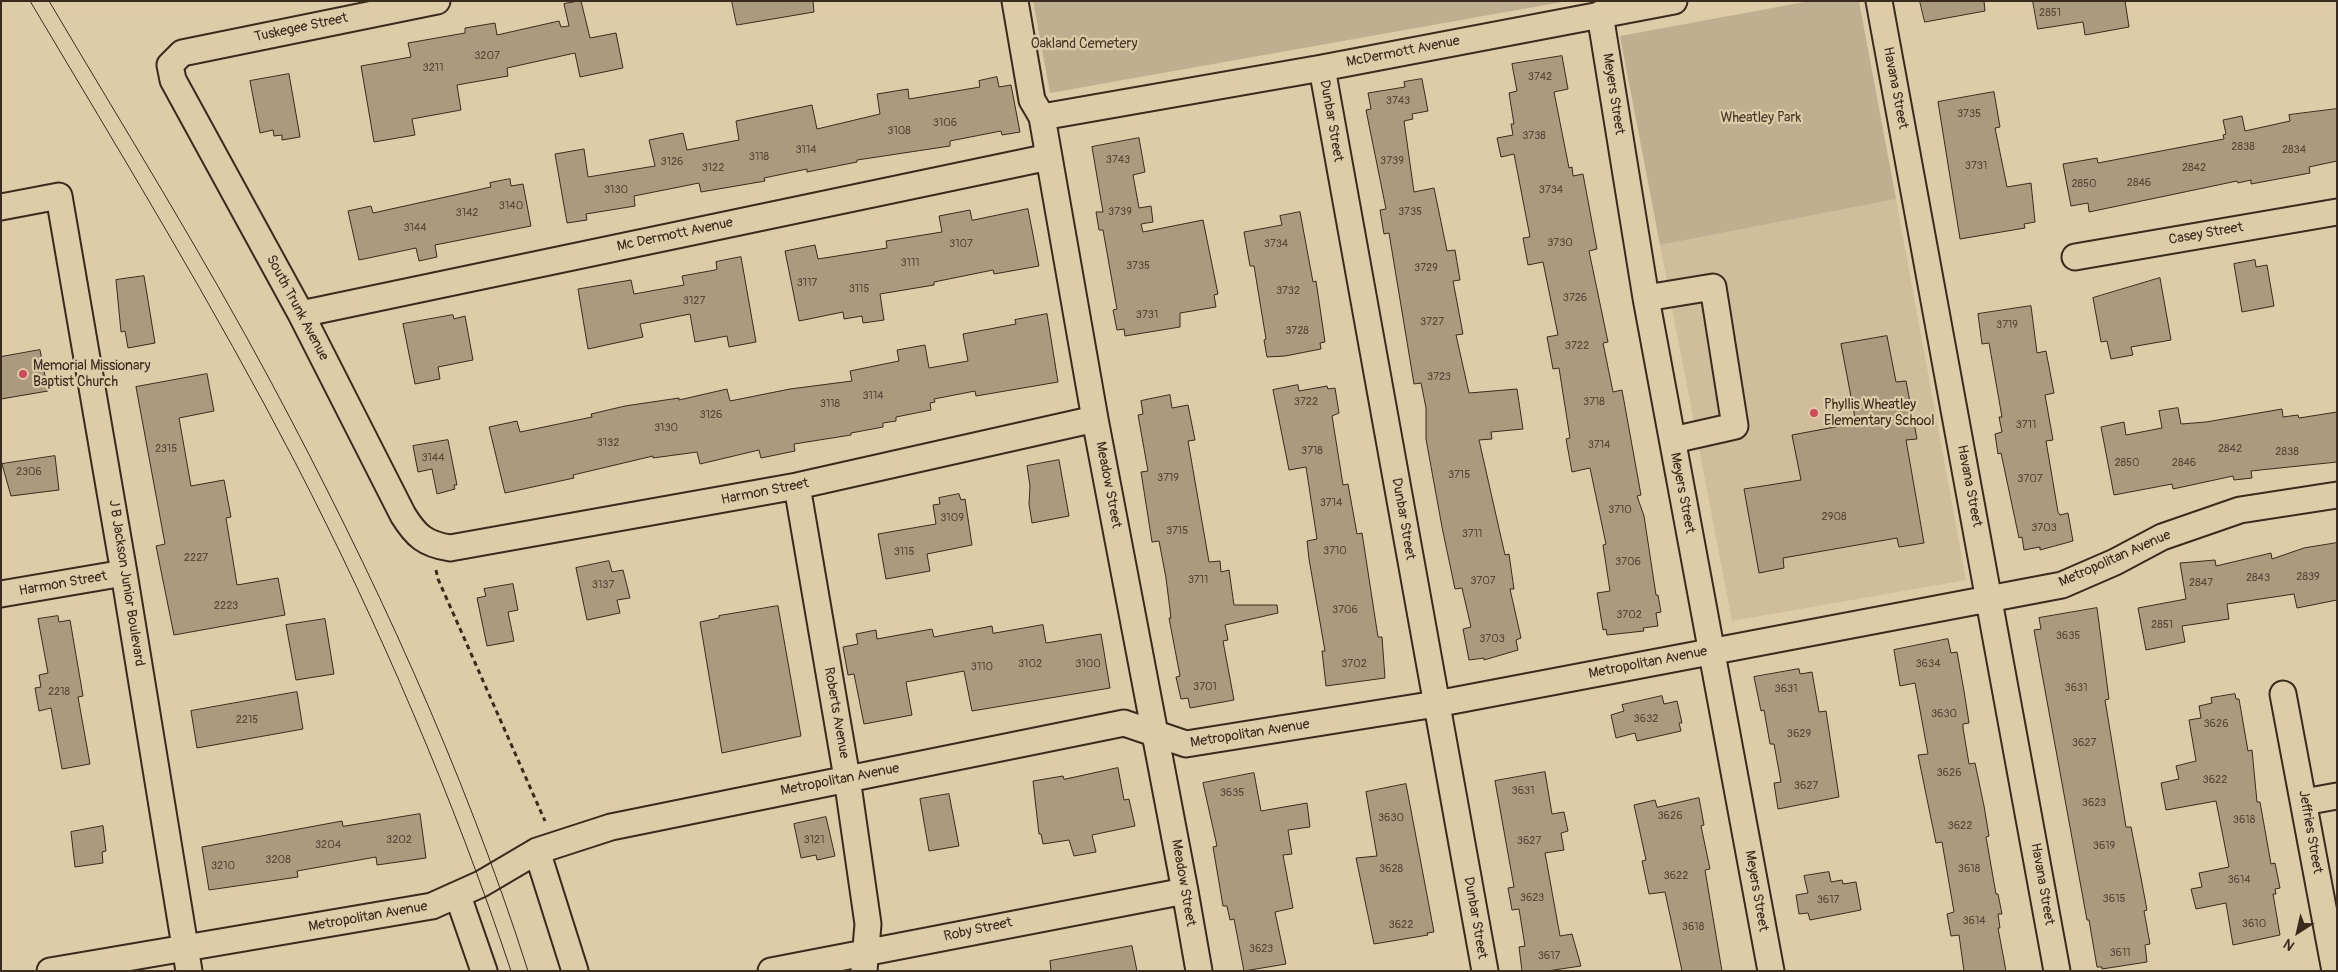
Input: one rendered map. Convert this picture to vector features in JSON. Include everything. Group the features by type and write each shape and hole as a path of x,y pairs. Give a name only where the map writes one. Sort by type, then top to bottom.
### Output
{"street":[{"name":"Tuskegee Street","path":"170,65 182,53 323,12 436,1"},
{"name":"Meadow Street","path":"1014,1 1032,100 1042,117 1095,419 1199,971"},
{"name":"McDermott Avenue","path":"1042,117 1322,68 1674,1"},
{"name":"Havana Street","path":"1879,1 1990,597 2057,971"},
{"name":"Meyers Street","path":"1600,14 1646,298 1770,971"},
{"name":"South Trunk Avenue","path":"170,65 173,80 301,314 403,515 414,532 432,545"},
{"name":"Dunbar Street","path":"1322,68 1485,971"},
{"name":"Mc Dermott Avenue","path":"301,314 1049,157"},
{"name":"J B Jackson Junior Boulevard","path":"1,206 59,196 124,573 186,959"},
{"name":"Casey Street","path":"2075,257 2337,212"},
{"path":"1646,298 1712,287 1735,426 1672,440"},
{"name":"Harmon Street","path":"432,545 450,548 797,486 1095,419"},
{"name":"Roberts Avenue","path":"797,486 847,778 868,924 865,962"},
{"name":"Metropolitan Avenue","path":"50,971 186,959 432,906 458,896 537,850 611,827 1124,723 1186,744 1436,704 1990,597 2062,585 2115,562 2162,537 2240,510 2337,495"},
{"name":"Harmon Street","path":"1,594 124,573"},
{"name":"Jeffries Street","path":"2283,694 2335,971"},
{"path":"2304,802 2337,796"},
{"path":"537,850 575,971"},
{"name":"Roby Street","path":"771,971 865,962 1185,891"},
{"path":"458,896 484,971"}],"path":[{"path":"432,545 438,579 545,821"}],"shaded area":[{"name":"Phyllis Wheatley Elementary School","path":"1896,199 1966,580 1732,621 1660,245"}],"green space":[{"name":"Oakland Cemetery","path":"1033,1 1568,1 1050,93"},
{"name":"Wheatley Park","path":"1810,1 1859,1 1896,199 1660,245 1620,36"}],"building":[{"path":"581,1 590,38 616,33 623,68 580,77 575,53 507,68 508,76 457,85 461,110 412,119 415,135 374,142 361,66 411,57 408,43 465,33 465,28 495,23 497,35 559,21 561,27 569,26 564,4"},
{"path":"732,1 813,1 814,12 737,25"},
{"path":"1920,1 1984,1 1985,11 1925,22"},
{"path":"2033,1 2125,1 2129,27 2085,35 2083,22 2038,29"},
{"path":"1562,56 1568,89 1554,92 1569,168 1572,167 1573,176 1583,174 1597,249 1589,251 1608,342 1603,343 1613,392 1622,390 1641,495 1637,496 1644,516 1656,595 1658,595 1661,612 1656,613 1658,626 1643,628 1644,631 1607,635 1606,629 1603,630 1597,593 1610,591 1603,545 1606,544 1590,468 1572,472 1566,439 1570,438 1559,368 1553,369 1547,337 1558,335 1543,262 1528,265 1523,238 1530,237 1514,154 1501,157 1497,138 1513,135 1511,124 1514,124 1509,93 1517,91 1512,64"},
{"path":"289,74 300,137 282,140 282,135 274,136 273,130 260,133 250,81"},
{"path":"997,77 999,87 1011,85 1020,132 1002,135 1001,131 950,141 950,146 857,160 857,162 807,172 807,169 764,178 765,181 701,192 699,183 634,196 635,206 586,214 587,220 567,223 555,154 584,149 588,177 655,166 649,140 683,133 687,150 739,140 736,121 812,105 817,129 880,114 877,94 908,89 909,99 980,87 979,81"},
{"path":"1422,79 1428,111 1412,114 1413,119 1404,121 1414,192 1434,188 1447,251 1455,250 1460,280 1453,281 1463,334 1456,335 1469,393 1517,389 1523,429 1491,432 1492,439 1479,440 1505,555 1509,554 1514,589 1510,589 1521,638 1516,640 1518,650 1484,660 1484,658 1469,660 1463,629 1471,627 1462,588 1455,589 1442,527 1426,439 1426,408 1421,383 1414,384 1389,233 1384,234 1380,210 1386,209 1366,110 1371,109 1368,93 1405,87 1404,82"},
{"path":"1994,92 2000,127 1995,128 2007,187 2031,183 2035,222 2024,224 2025,228 1960,239 1938,102"},
{"path":"2337,109 2337,161 2309,167 2310,173 2251,184 2251,180 2238,183 2237,181 2089,212 2088,203 2071,206 2063,164 2097,158 2098,163 2224,139 2223,135 2226,134 2223,120 2242,116 2245,131 2290,121 2289,115"},
{"path":"1139,138 1145,172 1133,175 1139,208 1151,206 1153,222 1141,224 1143,232 1203,220 1218,294 1214,295 1216,307 1180,313 1180,327 1125,336 1124,329 1117,330 1113,310 1117,309 1103,230 1099,230 1096,212 1103,212 1092,147"},
{"path":"510,179 511,186 523,184 531,226 435,245 437,257 419,261 416,248 359,260 348,211 371,206 373,213 491,187 490,183"},
{"path":"1028,209 1039,266 994,274 993,270 934,282 934,285 880,294 884,320 863,323 862,316 844,319 843,312 799,321 785,251 815,245 818,259 887,248 886,241 942,232 939,216 970,210 972,220"},
{"path":"1300,212 1313,282 1316,281 1325,342 1320,343 1321,349 1285,356 1267,357 1264,340 1266,339 1254,266 1250,266 1244,232 1282,225 1280,216"},
{"path":"741,257 756,342 729,347 727,336 695,342 690,314 640,324 643,337 588,349 578,289 631,280 634,294 684,285 682,276 715,270 717,269 716,262"},
{"path":"2255,260 2256,267 2267,265 2274,306 2242,312 2234,264"},
{"path":"144,276 155,343 128,348 125,331 121,332 116,280"},
{"path":"2160,278 2171,340 2131,347 2133,355 2111,359 2107,341 2101,342 2093,298"},
{"path":"2031,306 2037,353 2046,351 2054,393 2045,395 2053,440 2046,441 2058,512 2060,515 2068,513 2073,541 2040,550 2040,547 2024,550 2022,537 2019,538 2001,453 1998,454 1995,434 2002,432 1999,417 2002,417 1989,343 1982,344 1978,314"},
{"path":"1047,314 1058,382 976,396 975,391 934,399 935,402 930,403 931,410 896,417 896,421 883,423 883,427 851,433 851,435 794,444 795,451 761,458 759,450 700,464 697,452 653,458 653,456 573,475 574,478 505,493 489,427 517,421 520,432 592,417 591,414 625,406 679,398 679,400 727,389 730,401 790,389 852,381 850,371 899,361 897,350 925,345 929,368 968,361 963,334 1016,324 1015,320"},
{"path":"453,315 454,319 465,316 473,360 438,367 440,379 415,384 403,324"},
{"path":"1887,336 1896,382 1906,381 1917,439 1906,440 1924,543 1899,547 1897,538 1783,558 1784,568 1759,573 1744,489 1801,480 1792,435 1856,423 1841,344"},
{"name":"Memorial Missionary Baptist Church","path":"40,350 48,391 1,399 1,357"},
{"path":"207,374 214,411 179,418 191,486 224,480 231,517 226,518 237,585 278,578 285,615 174,635 156,546 165,544 136,387"},
{"path":"1298,385 1299,391 1327,386 1328,389 1335,388 1339,413 1332,416 1343,485 1348,484 1357,534 1362,533 1378,637 1382,637 1385,678 1326,686 1322,651 1325,651 1307,541 1317,539 1306,467 1289,470 1273,390"},
{"path":"1170,395 1172,408 1188,405 1195,440 1188,441 1209,562 1220,561 1221,572 1229,570 1234,605 1277,605 1278,613 1225,625 1228,640 1223,641 1234,700 1190,708 1188,698 1181,699 1176,677 1180,676 1169,618 1171,618 1166,578 1159,541 1152,542 1141,472 1148,471 1138,415 1143,414 1141,401"},
{"path":"2178,408 2181,424 2206,422 2282,409 2283,417 2298,415 2299,418 2337,412 2337,462 2251,471 2252,478 2234,480 2233,476 2173,489 2172,484 2114,495 2101,427 2124,422 2126,435 2162,428 2159,411"},
{"path":"448,440 457,485 454,485 455,489 437,494 432,469 418,472 413,446"},
{"path":"55,456 59,490 11,496 2,464"},
{"path":"1059,460 1069,516 1032,523 1027,466"},
{"path":"959,494 961,500 965,499 972,545 927,554 930,571 886,579 878,534 936,524 933,505 940,504 939,498"},
{"path":"2337,543 2337,600 2297,608 2294,594 2227,604 2229,619 2182,626 2185,642 2146,650 2138,608 2186,599 2180,563 2215,560 2216,566 2271,553 2272,559 2304,548"},
{"path":"609,561 612,572 623,570 630,598 617,600 620,613 587,620 576,568"},
{"path":"513,584 518,610 508,612 514,641 487,646 477,598 486,596 484,589"},
{"path":"778,606 801,736 722,753 700,622 719,618 719,616"},
{"path":"2097,608 2109,699 2105,700 2126,827 2131,827 2147,910 2144,911 2150,944 2145,945 2147,962 2102,969 2102,967 2097,967 2089,920 2087,920 2034,630 2041,629 2039,618"},
{"path":"58,616 59,622 70,620 83,696 78,697 90,764 62,769 51,708 39,711 35,688 41,687 39,675 48,673 38,619"},
{"path":"325,619 334,674 296,680 286,625"},
{"path":"1043,625 1046,643 1101,634 1110,688 972,711 964,671 906,682 912,715 864,724 854,674 848,675 843,647 858,644 856,634 876,630 877,639 932,629 934,637 992,626 993,633"},
{"path":"1948,639 1951,653 1957,652 1964,691 1969,723 1963,724 1963,728 1969,764 1975,763 1984,806 1989,836 1986,837 1996,894 1998,894 2002,914 1998,914 2000,928 1998,928 2006,971 1964,971 1959,935 1951,936 1947,914 1954,912 1942,842 1936,843 1918,755 1928,754 1915,683 1900,686 1894,650"},
{"path":"1799,669 1800,674 1812,672 1819,712 1826,711 1839,797 1778,809 1774,783 1781,782 1774,744 1770,744 1764,710 1761,711 1754,677"},
{"path":"297,692 303,729 197,748 191,711"},
{"path":"2235,694 2236,699 2239,699 2248,751 2252,750 2257,802 2260,802 2271,864 2275,863 2280,888 2275,889 2276,894 2273,894 2280,935 2233,945 2226,903 2196,909 2191,889 2202,887 2199,873 2229,867 2216,801 2166,810 2161,783 2179,779 2176,766 2196,761 2189,720 2201,718 2199,706 2212,703 2211,698"},
{"path":"1662,696 1664,704 1677,701 1682,723 1679,723 1681,731 1637,741 1635,733 1616,738 1611,715 1624,711 1622,705"},
{"path":"1118,768 1124,800 1129,799 1135,826 1092,835 1096,852 1074,856 1069,840 1043,844 1041,834 1039,834 1033,781 1063,776 1064,779"},
{"path":"1545,772 1552,814 1564,812 1568,831 1561,833 1564,850 1545,853 1560,936 1572,934 1581,966 1547,971 1522,971 1519,947 1525,946 1519,909 1512,910 1508,888 1514,887 1495,781"},
{"path":"1254,773 1261,811 1307,803 1310,827 1288,830 1292,854 1283,855 1293,908 1275,912 1286,964 1244,971 1234,919 1230,920 1227,906 1223,906 1213,847 1217,846 1203,783"},
{"path":"1406,784 1434,932 1427,933 1428,935 1374,944 1356,858 1377,856 1366,792"},
{"path":"949,794 959,846 929,851 920,799"},
{"path":"1699,798 1704,825 1701,826 1710,869 1705,870 1722,971 1682,971 1665,892 1649,894 1642,861 1646,860 1634,805 1655,800 1657,807"},
{"path":"420,814 426,858 377,865 376,857 297,871 298,877 209,890 202,847 342,821 343,826"},
{"path":"826,817 835,856 817,860 816,855 801,858 794,824"},
{"path":"103,826 106,851 102,852 103,863 75,867 71,832"},
{"path":"1829,872 1831,882 1842,880 1843,884 1856,882 1861,910 1810,920 1808,913 1799,914 1796,895 1808,893 1804,876"},
{"path":"1132,946 1137,971 1051,971 1050,961"}],"tram line":[{"path":"30,1 200,288 265,405 327,525 386,650 440,777 489,906 511,971"},
{"path":"49,1 218,286 271,382 345,525 380,598 445,745 475,819 528,971"}],"place":[{"name":"Memorial Missionary Baptist Church","path":"23,374"},
{"name":"Phyllis Wheatley Elementary School","path":"1814,413"}]}
